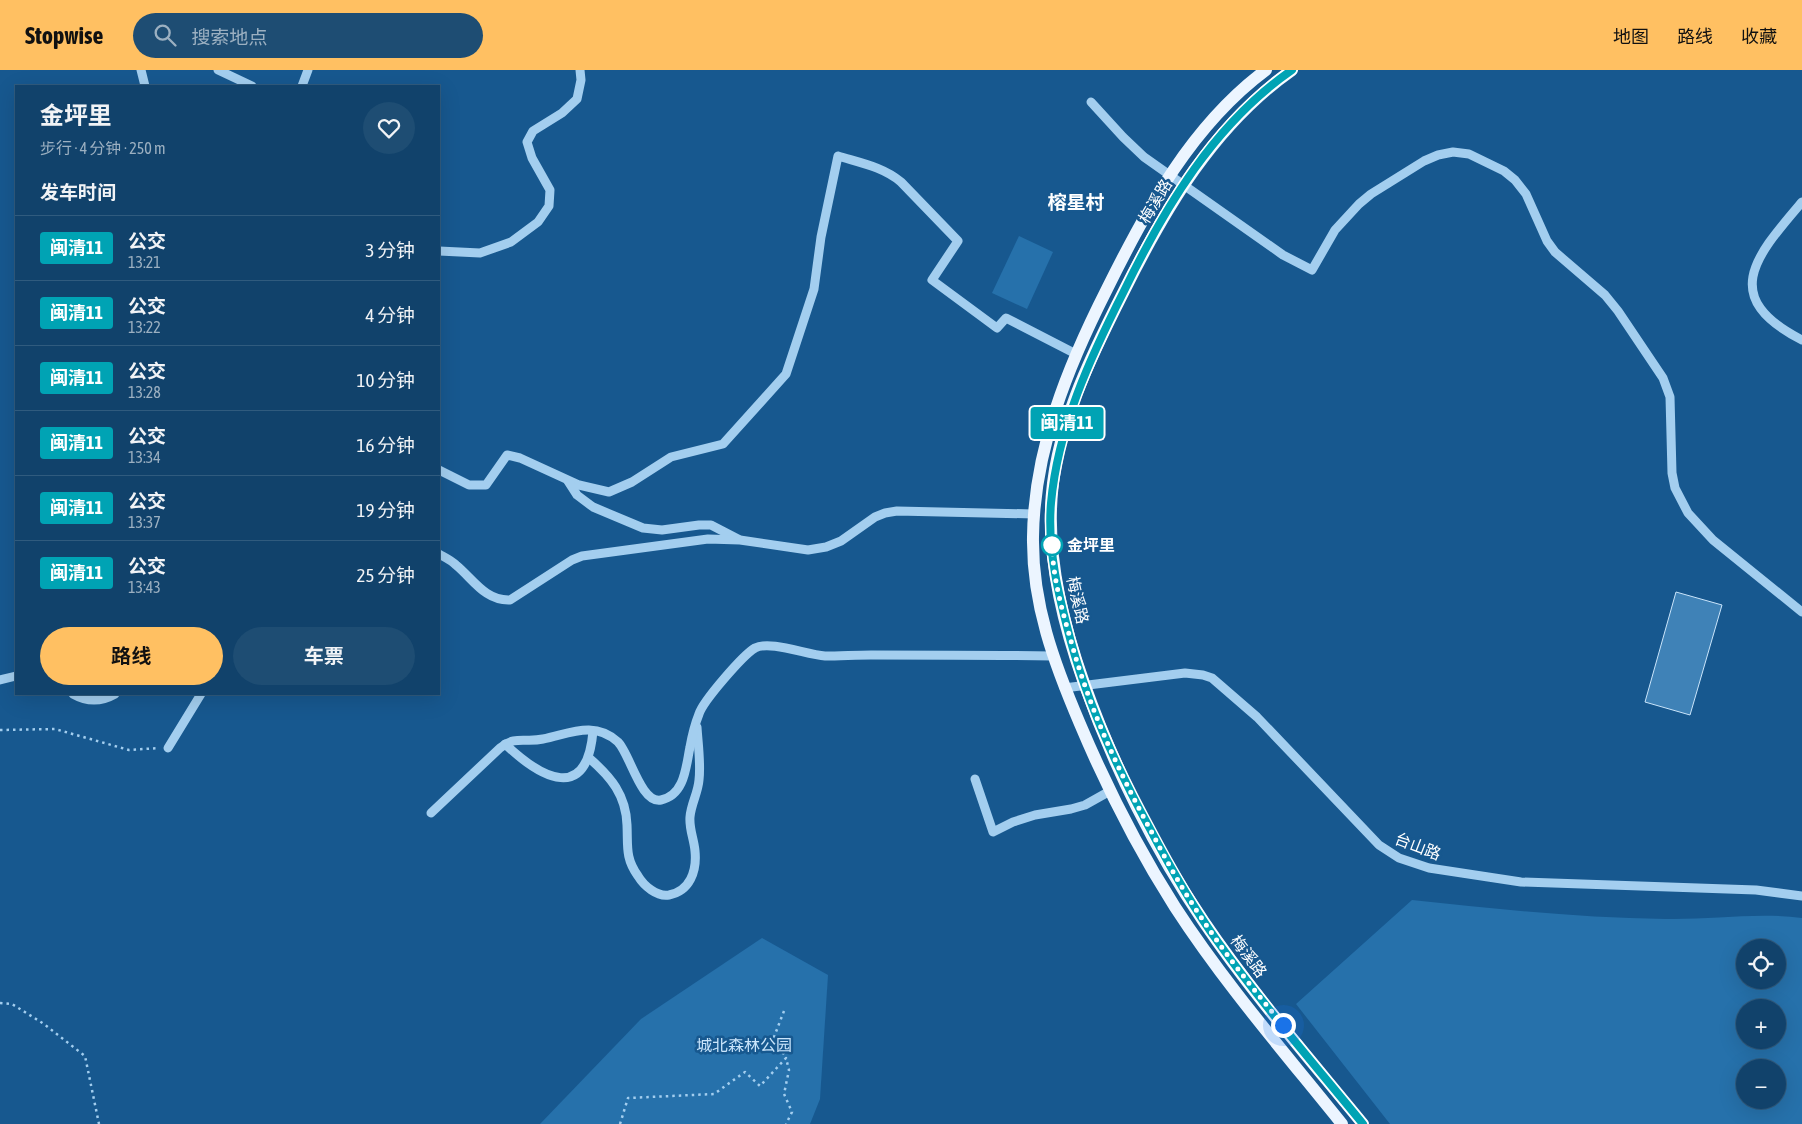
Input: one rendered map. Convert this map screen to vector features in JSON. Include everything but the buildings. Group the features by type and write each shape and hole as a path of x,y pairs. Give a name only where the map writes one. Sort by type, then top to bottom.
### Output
{"main road":[{"name":"梅溪路","path":"1266,70 1242,89 1221,110 1181,158 1169,175 1118,266 1076,354 1044,446 1034,514 1033,557 1036,593 1052,656 1064,688 1130,832 1176,907 1228,983 1342,1124"},
{"name":"梅溪路","path":"1292,70 1241,113 1217,140 1184,184 1148,244 1104,329 1087,367 1061,442 1051,508 1052,548 1057,587 1063,611 1096,718 1116,763 1159,847 1188,897 1236,966 1363,1124"}],"street":[{"path":"141,70 145,85"},
{"path":"218,70 250,85"},
{"path":"302,85 308,70"},
{"path":"576,70 581,80"},
{"path":"440,251 480,253 511,242 538,222 548,206 550,190 532,158 528,142 533,131 562,113 577,99 581,80 580,70"},
{"path":"1091,102 1134,149 1283,255 1312,270 1335,230 1359,204 1371,194 1424,161 1438,154 1452,152 1470,154 1504,171 1515,180 1526,194 1540,228 1551,246 1604,295 1618,311 1663,378 1670,397 1672,473 1675,488 1688,513 1713,540 1802,612"},
{"path":"440,470 469,485 486,485 507,455 520,458 579,485 609,492 632,482 671,457 724,444 786,374 814,289 821,237 838,156 884,170 893,175 958,241 932,280 997,328 1006,318 1076,354"},
{"path":"1802,202 1768,244 1755,268 1751,289 1754,299 1769,318 1802,340"},
{"path":"568,480 577,495 593,508 643,528 662,530 711,525 740,540"},
{"path":"440,555 454,563 492,597 500,600 510,600 572,560 582,556 708,539 740,540 808,550 826,547 841,541 875,517 897,511 1034,514"},
{"path":"431,813 505,744 518,739 541,740 568,732 601,732 617,742 623,748 643,791 655,800 661,800 674,792 683,778 697,720 705,701 747,654 760,646 826,656 1052,656"},
{"name":"台山路","path":"1064,688 1185,673 1212,678 1257,717 1379,845 1399,858 1429,868 1521,882 1756,890 1802,896"},
{"path":"0,680 15,676"},
{"path":"76,695 92,700 106,699 113,695"},
{"path":"168,748 199,695"},
{"path":"589,758 610,778 621,797 627,826 626,842 629,860 638,877 644,884 658,893 666,896 676,893 690,881 695,863 690,816 699,780 697,720"},
{"path":"505,744 527,762 545,773 562,779 576,774 589,758 593,731"},
{"path":"975,779 993,832 1013,822 1035,815 1085,805 1110,791"}],"path":[{"path":"0,730 55,730 129,750 168,748"},
{"path":"0,1003 12,1004 44,1024 85,1056 99,1124"},
{"path":"784,1011 774,1037 786,1058 789,1070 784,1094 792,1112 786,1124"},
{"path":"620,1124 628,1098 714,1094 745,1072 760,1086 786,1058"}],"green space":[{"path":"1019,236 1053,252 1027,309 992,293"},
{"path":"1412,900 1601,917 1682,919 1785,916 1802,918 1802,1124 1390,1124 1296,1004"},
{"name":"城北森林公园","path":"762,938 828,975 820,1099 810,1124 540,1124 641,1019"}],"bus line":[{"name":"闽清11","path":"1292,70 1241,113 1195,167 1158,226 1104,329 1087,367 1061,442 1051,508 1052,548 1057,587 1063,611 1096,718 1116,763 1172,871 1202,919 1236,966 1363,1124"}],"place":[{"name":"金坪里","path":"1052,545"}],"district":[{"name":"榕星村","path":"1076,202"}],"route":[{"path":"1052,545 1057,587 1078,664 1096,718 1116,763 1172,871 1202,919 1236,966 1283,1025"}]}
